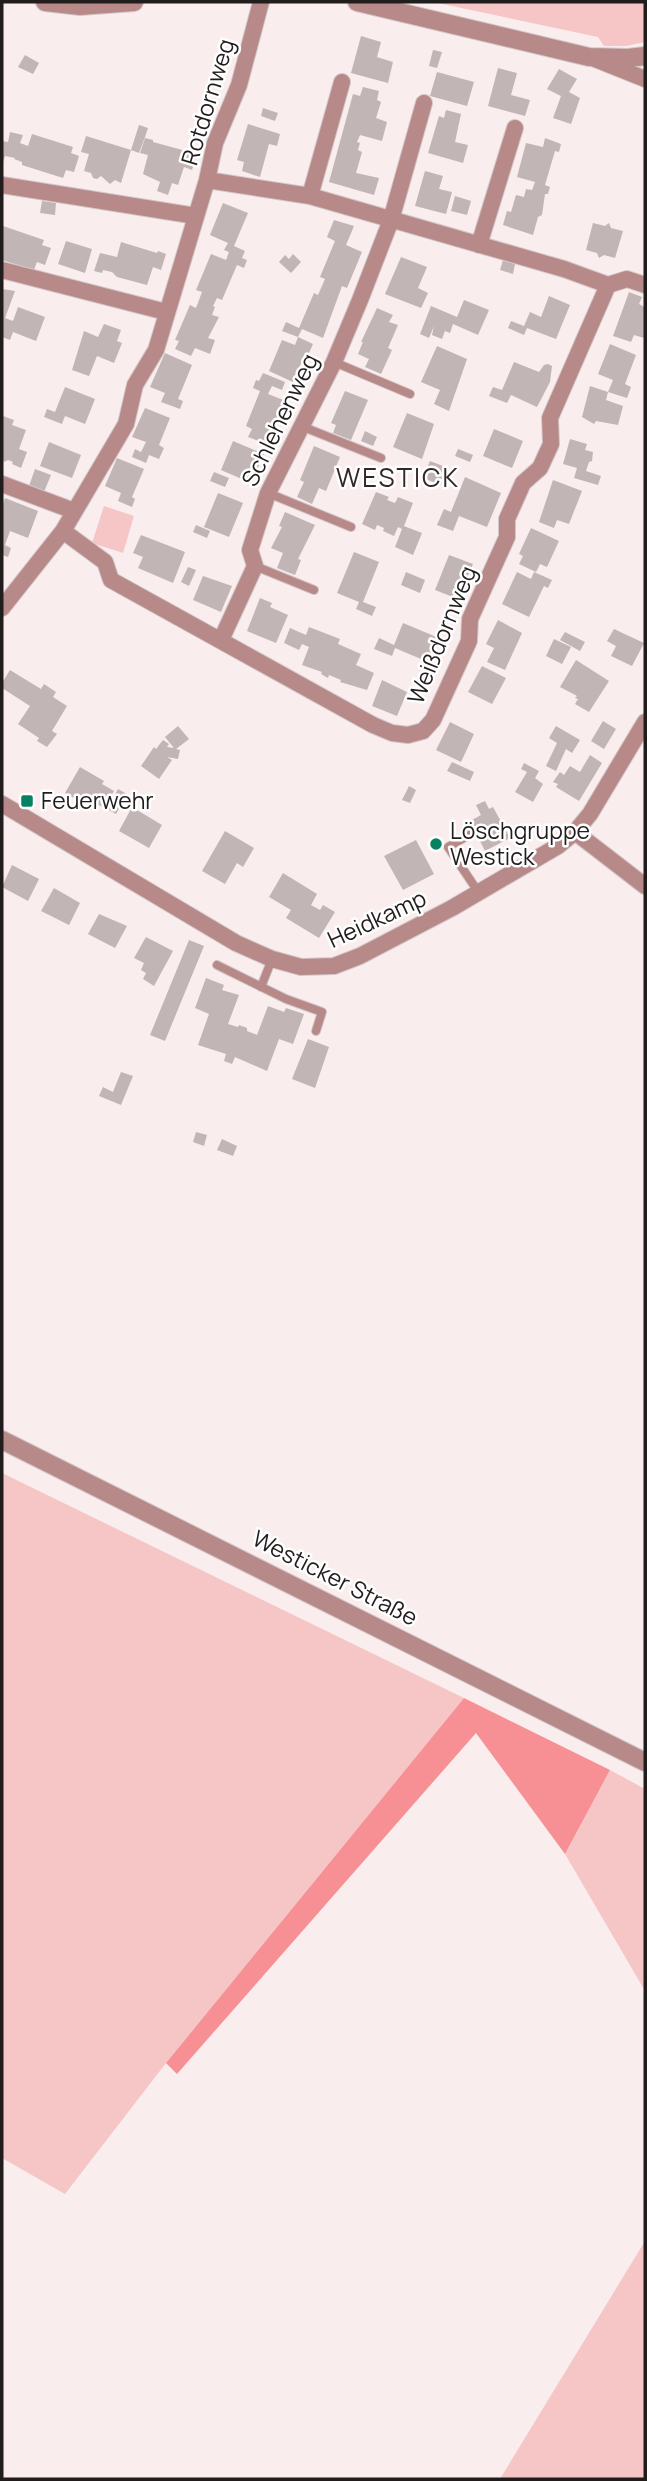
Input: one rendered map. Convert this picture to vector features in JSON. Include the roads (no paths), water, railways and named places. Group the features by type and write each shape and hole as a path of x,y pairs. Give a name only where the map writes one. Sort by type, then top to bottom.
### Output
{"street":[{"path":"45,2 80,6 134,2"},
{"name":"Rotdornweg","path":"2,608 64,531 126,424 135,385 156,350 207,180 215,143 239,85 261,2"},
{"path":"357,2 589,57 645,79"},
{"path":"589,57 628,58 645,55"},
{"path":"310,196 342,82"},
{"path":"391,220 424,103"},
{"path":"480,245 515,128"},
{"path":"207,180 310,196 564,269 608,285 626,279 645,285"},
{"path":"2,185 196,216"},
{"name":"Schlehenweg","path":"221,640 255,566 250,550 268,492 334,362 391,220"},
{"path":"2,270 166,312"},
{"name":"Weißdornweg","path":"64,531 105,562 111,580 373,724 392,733 408,735 423,731 433,720 469,641 470,619 507,537 507,519 523,483 540,468 551,444 550,418 608,285"},
{"path":"2,484 74,511"},
{"name":"Heidkamp","path":"2,804 236,943 272,959 301,967 334,966 360,956 558,846 575,832 590,814 645,722"},
{"path":"575,832 645,886"},
{"name":"Westicker Straße","path":"2,1440 645,1762"}],"lane":[{"path":"334,362 410,394"},
{"path":"301,426 381,458"},
{"path":"268,492 351,527"},
{"path":"255,566 314,590"},
{"path":"471,834 448,847 479,892"},
{"path":"261,987 272,959"},
{"path":"217,965 261,987 323,1012 316,1031"}],"place":[{"name":"Feuerwehr","path":"27,801"},
{"name":"Löschgruppe Westick","path":"436,844"}],"district":[{"name":"WESTICK","path":"398,478"}]}
